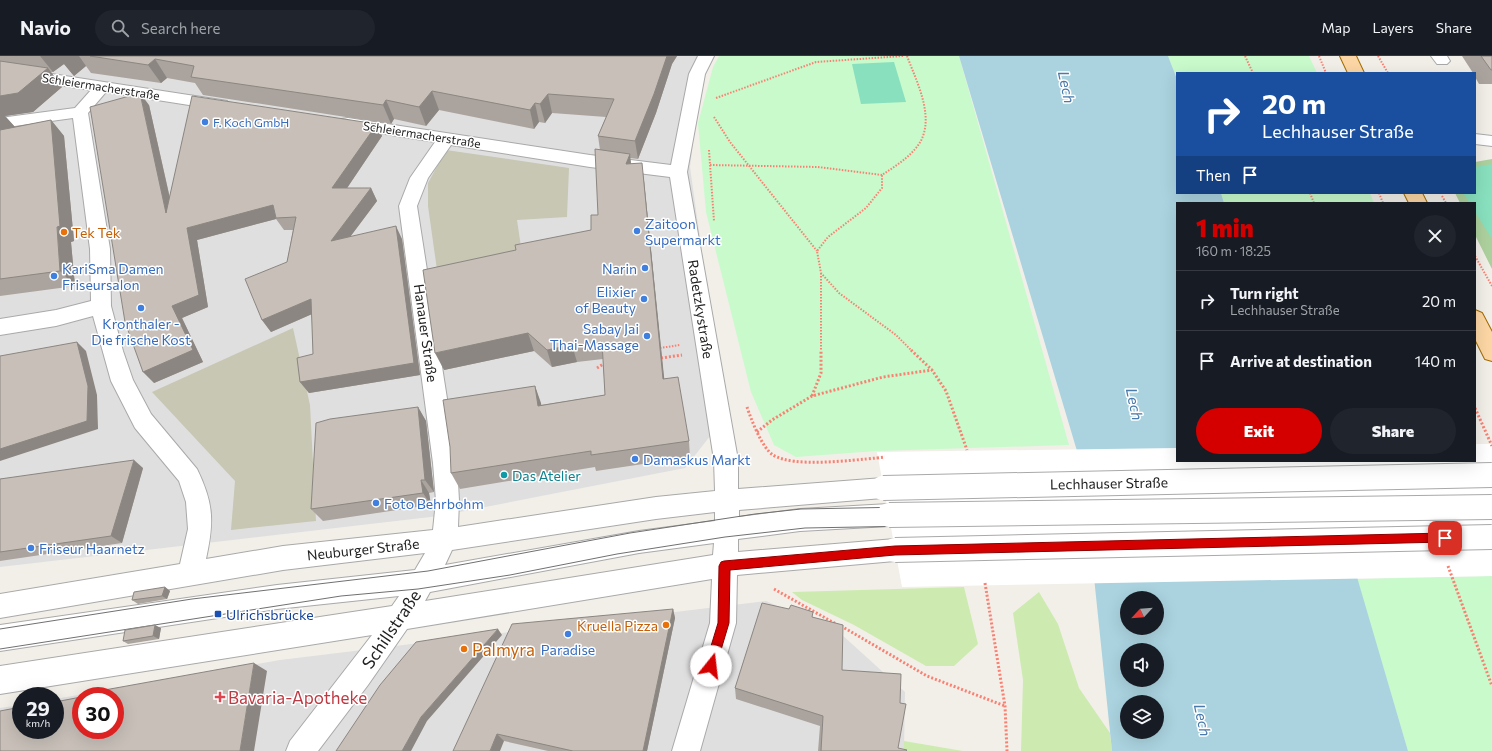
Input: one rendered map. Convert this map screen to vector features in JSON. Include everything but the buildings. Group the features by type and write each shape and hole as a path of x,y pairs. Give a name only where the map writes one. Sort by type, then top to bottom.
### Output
{"main road":[{"path":"1348,56 1356,72"},
{"path":"1476,320 1492,353"}],"street":[{"name":"Radetzkystraße","path":"686,751 723,623 727,500 726,460 678,172 697,74 706,56"},
{"path":"57,79 76,65"},
{"name":"Schleiermacherstraße","path":"0,71 236,107"},
{"path":"0,123 80,112 102,87"},
{"path":"80,112 100,249 101,306 112,351 122,381 143,421 189,476 198,502 200,529 192,573"},
{"name":"Schleiermacherstraße","path":"333,121 590,161 678,172"},
{"name":"Hanauer Straße","path":"443,540 449,502 445,463 408,206 411,190 420,174 447,138"},
{"path":"1476,139 1492,141"},
{"path":"0,327 56,318 101,306"},
{"name":"Lechhauser Straße","path":"727,500 883,488 1492,475"},
{"name":"Neuburger Straße","path":"0,606 283,558 443,540 656,508 727,500"},
{"path":"0,638 277,597 423,581 638,542 800,520 888,514 1492,506"},
{"path":"0,680 116,663 724,566 895,550 1492,537"},
{"name":"Schillstraße","path":"300,751 366,667 400,617 423,581 443,540"}],"path":[{"path":"689,116 705,102 816,62 903,56"},
{"path":"882,175 918,146 926,125 924,107 907,56"},
{"path":"1245,56 1253,72"},
{"path":"1319,56 1326,72"},
{"path":"1378,56 1387,72"},
{"path":"705,102 730,142 748,166 817,251 821,273 821,373 812,396"},
{"path":"709,149 714,224"},
{"path":"710,165 808,166 854,169 882,175"},
{"path":"817,251 828,237 866,208 882,188 882,175"},
{"path":"1476,258 1492,286"},
{"path":"821,273 839,293 896,335 932,370 946,390 967,450"},
{"path":"597,368 606,363"},
{"path":"757,432 772,420 812,396 883,377 932,370"},
{"path":"745,400 757,432 773,455 794,462 877,458"},
{"path":"1476,410 1492,447"},
{"path":"985,583 1005,706 1007,751"},
{"path":"771,587 928,676 1005,706"},
{"path":"1465,610 1492,686"}],"shaded area":[{"path":"0,56 713,56 701,77 690,167 725,417 685,468 439,516 0,567"},
{"path":"446,150 569,168 567,217 517,220 523,260 438,277 428,206 428,183"},
{"path":"293,328 310,405 316,521 231,530 235,481 152,392"},
{"path":"766,601 841,634 905,692 904,751 0,751 0,708 12,706 12,739 64,739 64,697 72,696 72,739 124,739 124,687 280,660"}],"green space":[{"path":"719,56 959,56 1069,445 876,451 796,457 774,445 751,392 706,212 698,123 713,67"},
{"path":"1168,56 1309,56 1317,72 1176,72 1176,76"},
{"path":"894,62 906,102 861,104 852,64"},
{"path":"1492,159 1492,269 1476,237 1476,202 1460,202 1456,194 1476,194 1476,162"},
{"path":"1492,164 1492,239 1476,214 1476,202 1469,202 1464,194 1476,194 1476,167"},
{"path":"1221,194 1370,194 1374,202 1224,202"},
{"path":"1492,576 1492,751 1408,751 1357,579"},
{"path":"964,587 978,644 954,666 926,666 854,625 802,600 792,592"},
{"path":"1039,592 1058,624 1079,688 1110,733 1112,751 1021,751 1023,680 1013,613"},
{"path":"904,741 963,751 904,751"}],"water":[{"name":"Lech","path":"959,56 1168,56 1176,76 1176,194 1221,194 1224,202 1176,202 1176,462 1323,462 1408,751 1112,751 1083,471"}],"pier":[{"path":"1476,444 1492,444 1492,576 902,587 877,452 1176,448 1176,462 1476,462"}],"tram line":[{"path":"0,629 192,599 428,571 630,533 755,514 801,509 1492,496"},
{"path":"0,649 341,596 418,589 510,575 617,554 725,537 805,528 1187,521 1492,519"}],"place":[{"name":"F. Koch GmbH","path":"205,122"},
{"name":"Zaitoon Supermarkt","path":"637,231"},
{"name":"Tek Tek","path":"64,232"},
{"name":"Narin","path":"645,268"},
{"name":"KariSma Damen Friseursalon","path":"54,276"},
{"name":"Elixier of Beauty","path":"644,299"},
{"name":"Kronthaler - Die frische Kost","path":"141,308"},
{"name":"Sabay Jai Thai-Massage","path":"647,336"},
{"name":"Damaskus Markt","path":"635,459"},
{"name":"Das Atelier","path":"504,475"},
{"name":"Foto Behrbohm","path":"376,503"},
{"name":"Friseur Haarnetz","path":"31,548"},
{"name":"Ulrichsbrücke","path":"218,614"},
{"name":"Kruella Pizza","path":"666,625"},
{"name":"Paradise","path":"568,634"},
{"name":"Palmyra","path":"464,649"},
{"name":"Bavaria-Apotheke","path":"220,697"}],"route":[{"path":"711,666 723,623 724,566 732,564 895,550 1445,538"}]}
